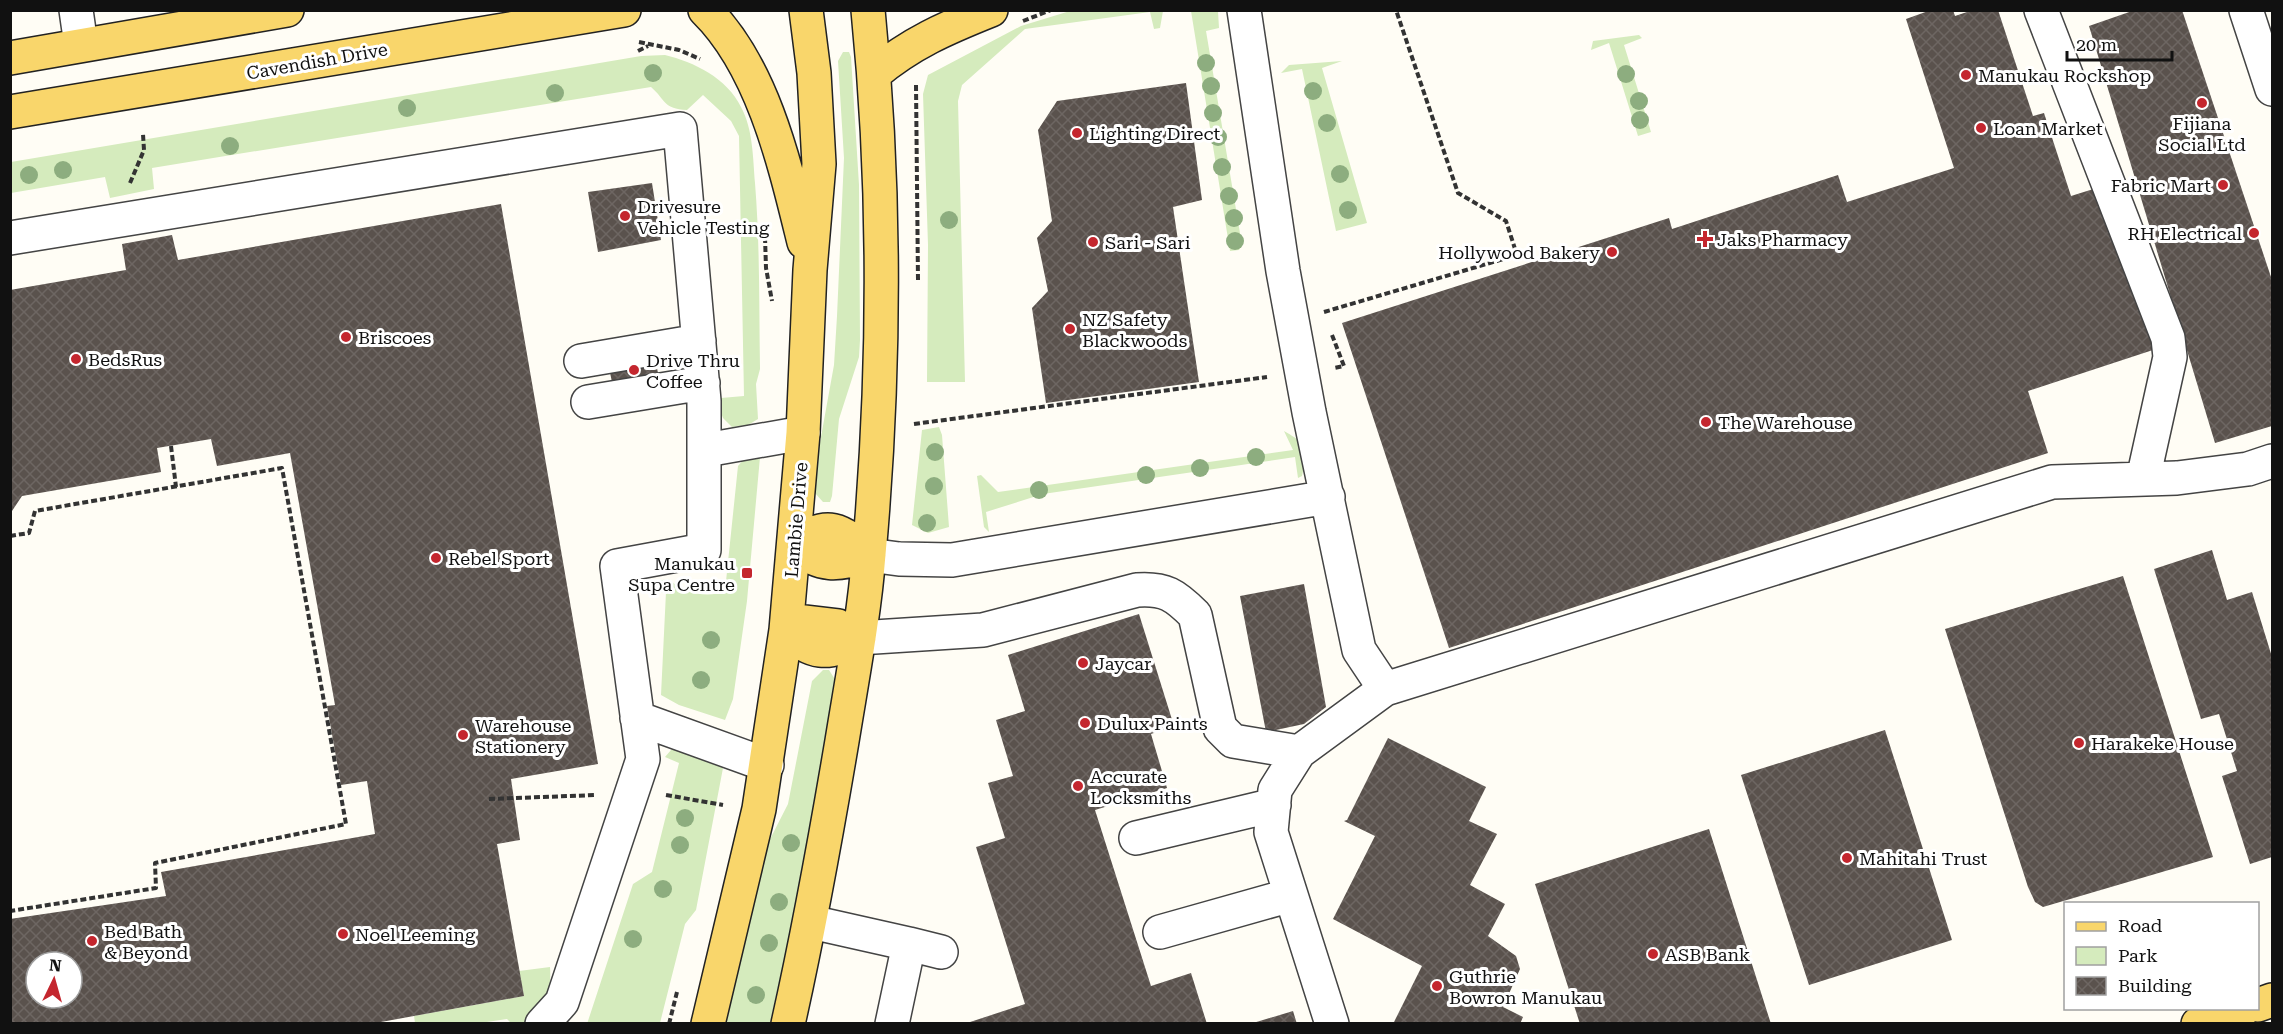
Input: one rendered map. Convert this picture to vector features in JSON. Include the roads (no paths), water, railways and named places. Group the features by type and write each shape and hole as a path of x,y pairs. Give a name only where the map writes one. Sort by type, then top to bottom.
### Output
{"main road":[{"path":"10,58 287,10"},
{"name":"Cavendish Drive","path":"10,112 624,10"},
{"path":"705,10 725,30 768,114 782,153 810,270"},
{"name":"Lambie Drive","path":"708,1023 757,821 786,630 803,433 810,270 819,164 814,73 806,10"},
{"path":"788,1023 811,922 859,638 869,555 879,408 881,202 868,10"},
{"path":"874,74 905,48 938,32 1005,17"},
{"path":"794,546 810,559 824,562 852,561 869,555"},
{"path":"786,630 804,622 822,622 838,626 859,638"},
{"path":"2198,1023 2240,1010"}],"lane":[{"path":"76,10 81,45"},
{"path":"1244,10 1283,271 1359,650 1385,689"},
{"path":"2041,10 2168,338 2170,357 2143,479"},
{"path":"2246,10 2272,89"},
{"path":"10,238 681,129 703,383 706,450 704,550 617,566 643,759 562,1002 542,1023"},
{"path":"580,361 699,341"},
{"path":"588,402 703,383"},
{"path":"706,450 803,433"},
{"path":"1332,1023 1271,832 1275,790 1299,752 1385,689 2052,482 2143,479 2248,469 2272,461"},
{"path":"869,555 899,559 952,560 1328,498"},
{"path":"859,638 983,630 1137,590 1158,588 1182,602 1195,615 1220,728 1233,741 1299,752"},
{"path":"637,718 767,765"},
{"path":"1136,838 1274,805"},
{"path":"1160,932 1291,895"},
{"path":"811,922 941,952"},
{"path":"892,1023 909,944"}],"place":[{"name":"Manukau Rockshop","path":"1966,75"},
{"name":"Fijiana Social Ltd","path":"2202,103"},
{"name":"Loan Market","path":"1981,128"},
{"name":"Lighting Direct","path":"1077,133"},
{"name":"Fabric Mart","path":"2223,185"},
{"name":"Drivesure Vehicle Testing","path":"625,216"},
{"name":"RH Electrical","path":"2254,233"},
{"name":"Jaks Pharmacy","path":"1705,239"},
{"name":"Sari - Sari","path":"1093,242"},
{"name":"Hollywood Bakery","path":"1612,252"},
{"name":"NZ Safety Blackwoods","path":"1070,329"},
{"name":"Briscoes","path":"346,337"},
{"name":"BedsRus","path":"76,359"},
{"name":"Drive Thru Coffee","path":"634,370"},
{"name":"The Warehouse","path":"1706,422"},
{"name":"Rebel Sport","path":"436,558"},
{"name":"Manukau Supa Centre","path":"747,573"},
{"name":"Jaycar","path":"1083,663"},
{"name":"Dulux Paints","path":"1085,723"},
{"name":"Warehouse Stationery","path":"463,735"},
{"name":"Harakeke House","path":"2079,743"},
{"name":"Accurate Locksmiths","path":"1078,786"},
{"name":"Mahitahi Trust","path":"1847,858"},
{"name":"Noel Leeming","path":"343,934"},
{"name":"Bed Bath & Beyond","path":"92,941"},
{"name":"ASB Bank","path":"1653,954"},
{"name":"Guthrie Bowron Manukau","path":"1437,986"}]}
